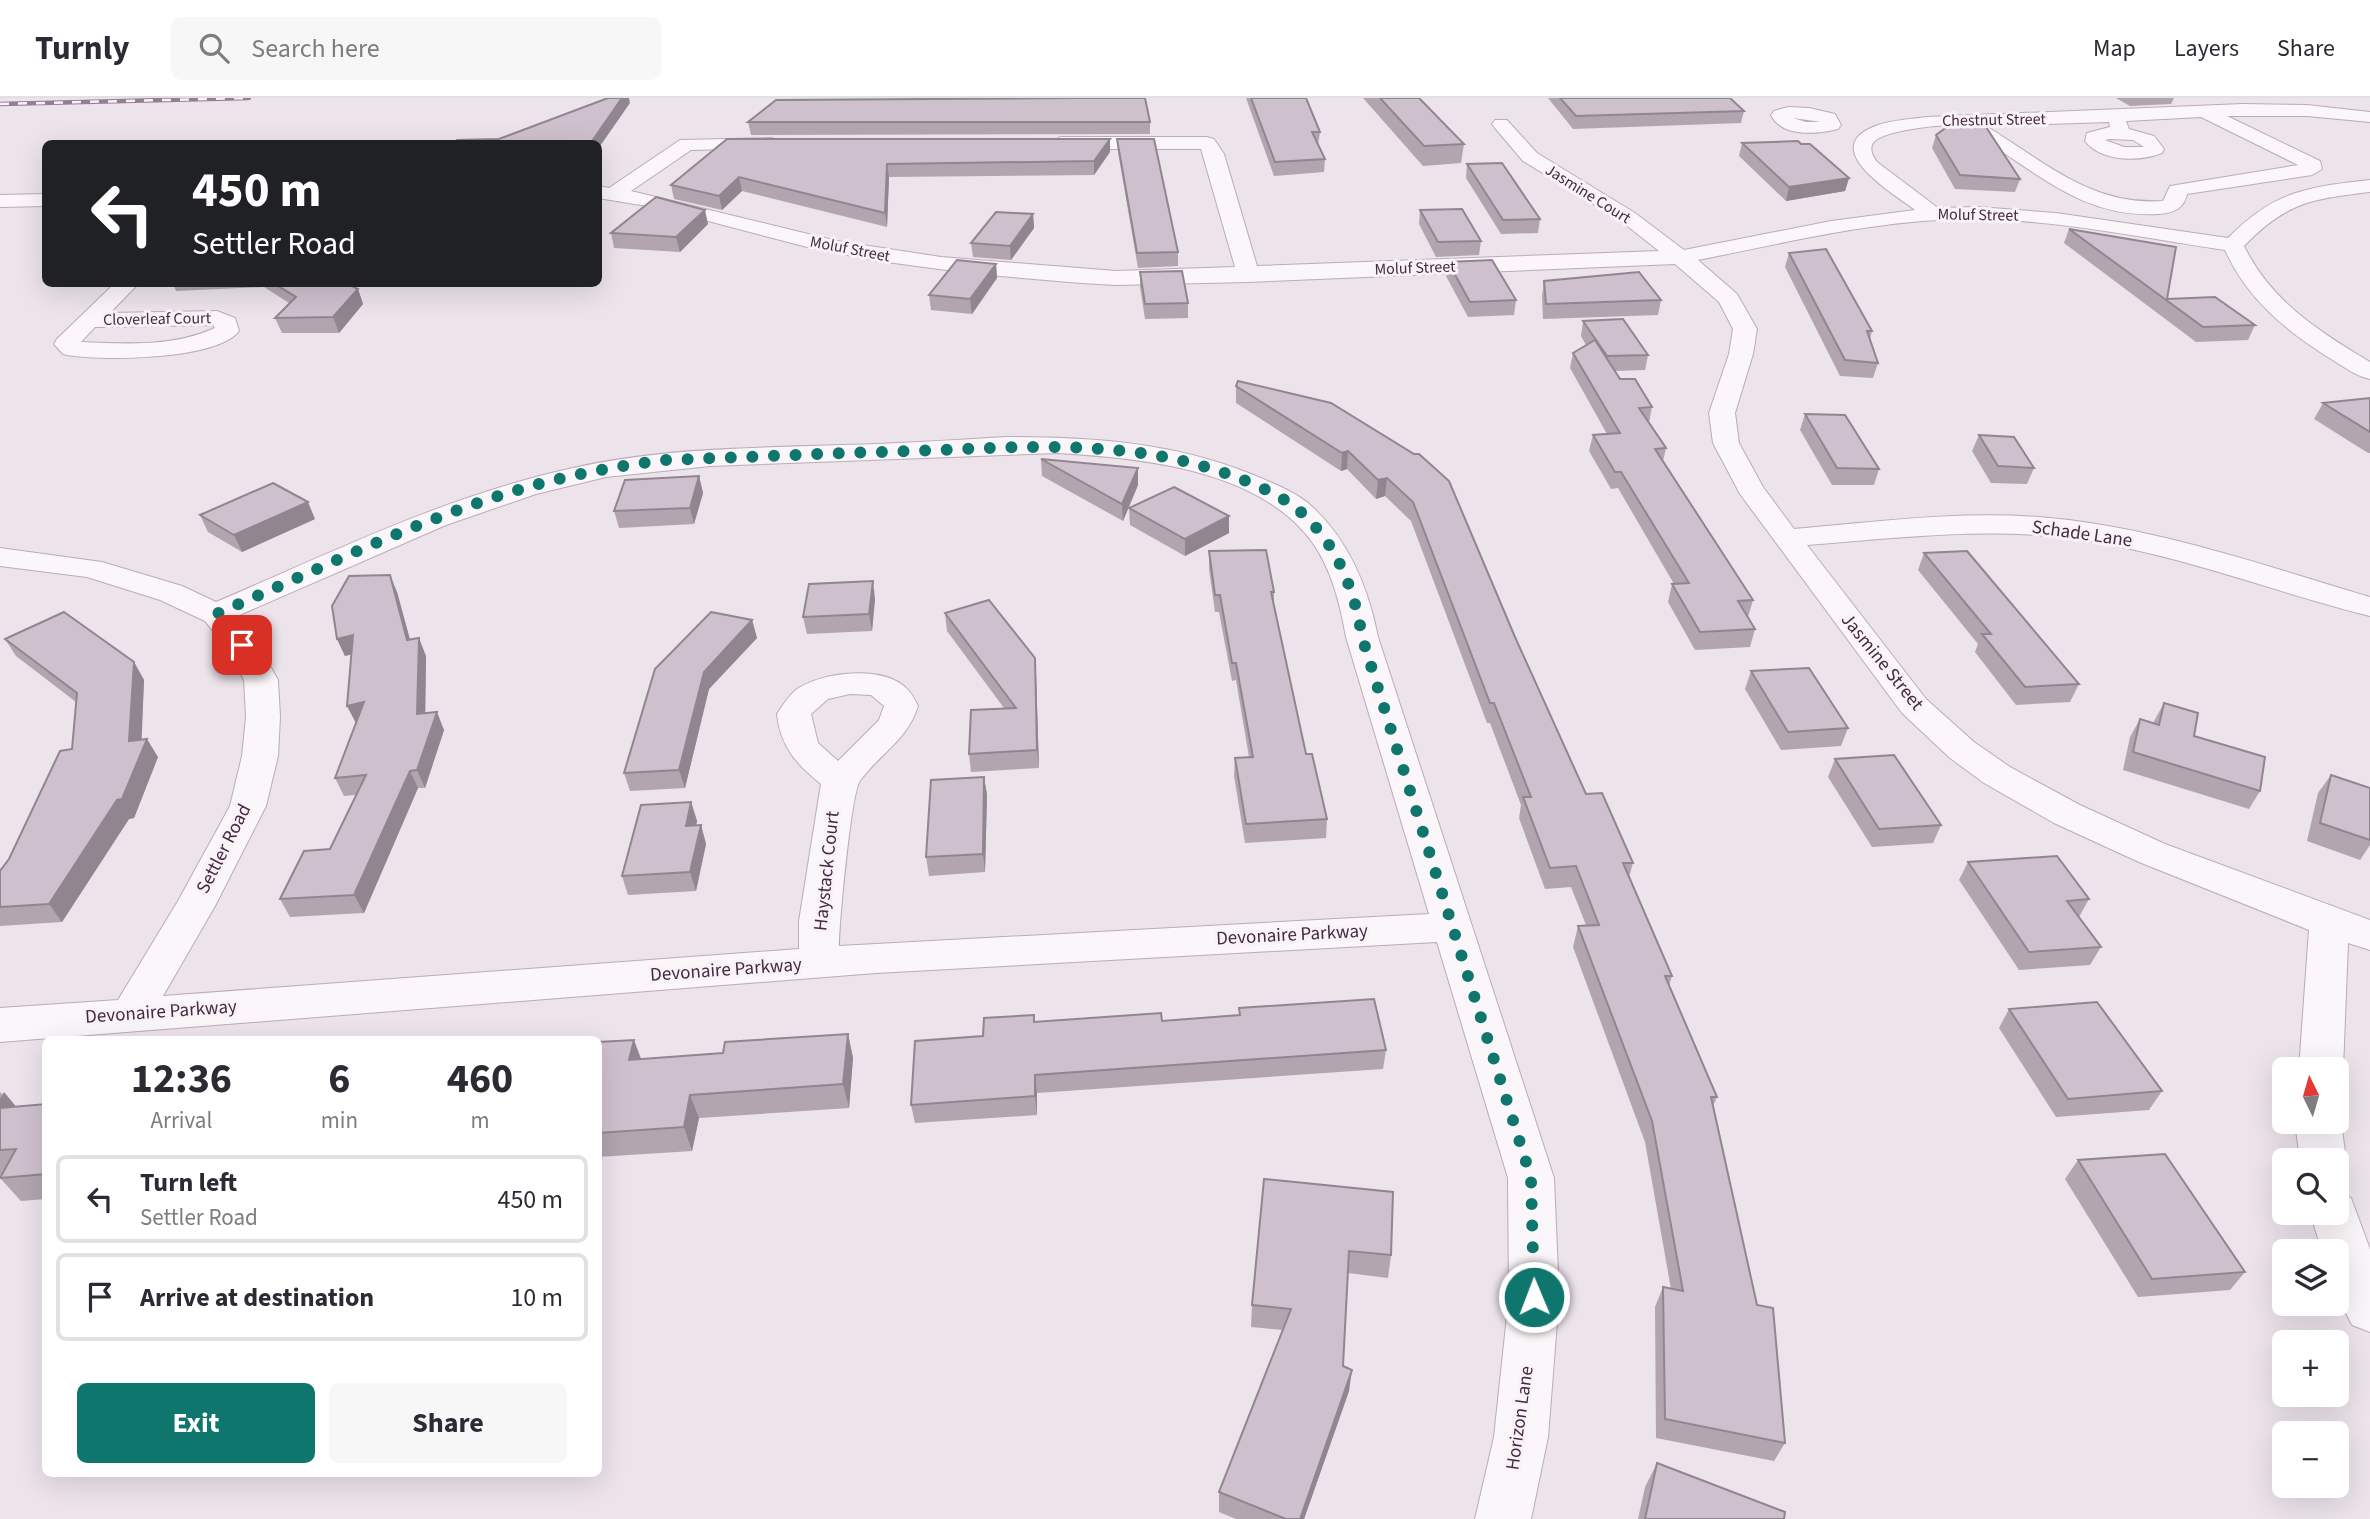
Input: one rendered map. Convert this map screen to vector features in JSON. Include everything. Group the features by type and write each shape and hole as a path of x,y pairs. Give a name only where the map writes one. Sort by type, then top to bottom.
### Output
{"street":[{"path":"2357,98 2355,102 2370,109"},
{"name":"Chestnut Street","path":"1873,134 1910,124 1965,120 2118,125 2203,111 2280,108 2370,117"},
{"path":"1965,120 2076,191 2095,201 2116,206 2167,207 2174,205 2177,190 2312,170 2314,165 2203,111"},
{"name":"Jasmine Court","path":"1501,124 1530,157 1628,217 1681,257"},
{"path":"1832,125 1873,134"},
{"path":"1873,134 1861,146 1870,166 1933,214"},
{"path":"1047,143 1208,143 1214,154 1248,275"},
{"path":"606,193 687,144 788,144"},
{"path":"2370,186 2316,194 2278,207 2264,215 2233,246 2253,283 2270,302 2309,335 2370,372"},
{"name":"Moluf Street","path":"606,193 694,210 835,247 1033,274 1116,278 1681,257 1831,227 1933,214 1978,213 2056,219 2233,246"},
{"path":"0,201 42,200"},
{"name":"Jasmine Street","path":"1681,257 1710,280 1728,299 1745,329 1741,354 1722,413 1726,443 1750,488 1914,706 1962,750 1997,775 2067,814 2152,853 2329,922 2370,935"},
{"name":"Cloverleaf Court","path":"89,320 218,318 228,323 226,331 197,344 176,347 72,349 66,344 89,320 124,287"},
{"name":"Horizon Lane","path":"216,614 461,509 521,489 621,466 666,460 1074,446 1159,455 1203,466 1244,480 1297,509 1324,538 1344,571 1357,607 1366,650 1531,1178 1534,1297 1521,1437 1503,1519"},
{"name":"Schade Lane","path":"1786,538 2000,524 2074,529 2147,544 2370,607"},
{"name":"Settler Road","path":"0,557 91,568 171,593 216,614 242,645 261,680 263,717 260,756 248,806 195,906 131,1014"},
{"name":"Haystack Court","path":"819,963 819,921 840,780"},
{"path":"2322,1057 2329,922"},
{"name":"Devonaire Parkway","path":"0,1025 819,963 1453,926"},
{"path":"2338,1225 2357,1284 2370,1309"}],"building":[{"path":"608,98 622,98 593,140 457,140 499,139"},
{"path":"1145,98 1150,122 748,122 776,100"},
{"path":"1251,98 1306,98 1320,132 1312,132 1325,159 1275,162"},
{"path":"1380,98 1419,98 1464,144 1424,146"},
{"path":"1560,98 1730,98 1744,111 1576,116"},
{"path":"1962,116 1974,119 1986,127 2020,179 1960,175 1936,135"},
{"path":"727,139 1110,139 1094,161 887,164 885,213 739,177 719,196 671,185"},
{"path":"1117,139 1154,139 1178,252 1137,253"},
{"path":"1798,141 1801,144 1810,144 1849,178 1789,187 1742,143"},
{"path":"1502,163 1540,219 1503,220 1467,164"},
{"path":"656,197 705,210 676,237 611,233"},
{"path":"1462,209 1481,241 1438,242 1420,210"},
{"path":"996,212 1033,214 1010,246 971,243"},
{"path":"2069,229 2176,247 2167,299 2215,297 2255,325 2203,327"},
{"path":"1826,249 1872,331 1867,331 1878,363 1845,360 1789,253"},
{"path":"957,260 996,264 970,299 929,295"},
{"path":"1492,260 1516,300 1470,302 1448,262"},
{"path":"1182,271 1188,303 1145,304 1140,272"},
{"path":"1639,272 1661,300 1546,304 1544,281"},
{"path":"280,287 358,289 333,317 275,318 296,297"},
{"path":"1623,319 1648,355 1607,356 1583,321"},
{"path":"1595,340 1620,379 1635,379 1652,407 1639,408 1666,448 1655,449 1753,600 1738,601 1755,629 1700,632 1672,584 1689,583 1621,472 1615,472 1593,435 1620,433 1573,353"},
{"path":"1238,381 1331,403 1414,454 1419,454 1449,481 1586,794 1602,793 1633,863 1623,863 1672,976 1665,976 1717,1097 1711,1097 1757,1305 1773,1308 1785,1443 1665,1419 1663,1287 1683,1291 1652,1121 1578,926 1599,925 1576,866 1550,868 1523,797 1531,797 1494,703 1490,703 1413,502 1387,478 1378,480 1348,451 1342,453 1236,386"},
{"path":"2370,398 2370,432 2323,403"},
{"path":"1805,414 1845,415 1879,469 1837,468"},
{"path":"1979,435 2014,437 2034,468 1998,466"},
{"path":"1041,459 1138,468 1122,504"},
{"path":"699,476 690,508 614,511 625,480"},
{"path":"273,483 308,502 234,535 200,515"},
{"path":"1174,487 1229,516 1185,539 1129,508"},
{"path":"1266,550 1274,592 1271,592 1306,754 1312,754 1327,819 1246,824 1235,758 1253,757 1236,663 1232,663 1220,595 1215,595 1209,551"},
{"path":"1967,551 2079,684 2025,687 1982,634 1991,634 1924,553"},
{"path":"390,575 407,640 419,638 417,714 437,712 417,770 410,771 354,895 280,899 304,851 330,849 366,775 335,778 364,702 347,706 353,635 337,639 332,606 349,576"},
{"path":"873,581 869,614 803,617 809,584"},
{"path":"989,600 1035,658 1037,750 969,754 971,710 1016,708 945,613"},
{"path":"64,612 134,662 129,741 147,739 122,799 117,800 49,904 0,907 0,871 9,859 60,751 72,749 77,693 5,639"},
{"path":"711,612 752,620 704,672 679,770 624,773 655,669"},
{"path":"1809,668 1848,728 1788,732 1751,671"},
{"path":"2164,703 2198,713 2194,736 2265,757 2260,791 2133,752 2140,719 2159,725"},
{"path":"1894,755 1941,825 1879,829 1835,759"},
{"path":"2331,775 2370,788 2370,840 2320,823"},
{"path":"984,777 983,854 926,857 931,780"},
{"path":"691,802 686,826 701,825 690,872 622,876 641,805"},
{"path":"2057,856 2089,899 2067,901 2101,947 2029,952 1968,862"},
{"path":"1374,999 1386,1050 1035,1075 1035,1096 911,1105 915,1041 983,1036 984,1018 1034,1015 1034,1022 1161,1013 1162,1021 1240,1015 1239,1008"},
{"path":"2097,1002 2162,1091 2068,1099 2009,1009"},
{"path":"848,1034 843,1084 690,1095 684,1127 602,1133 602,1042 634,1040 629,1060 723,1053 725,1042"},
{"path":"42,1104 42,1174 0,1178 16,1149 0,1150 0,1108"},
{"path":"2165,1154 2245,1272 2152,1279 2078,1160"},
{"path":"1264,1179 1393,1192 1391,1255 1349,1251 1343,1366 1352,1370 1300,1519 1286,1519 1219,1492 1291,1309 1252,1305"},
{"path":"1657,1463 1785,1512 1784,1519 1645,1519"}],"railway":[{"path":"0,104 249,98"}],"route":[{"path":"242,645 216,614 461,509 521,489 621,466 666,460 1074,446 1159,455 1203,466 1244,480 1278,497 1297,509 1324,538 1344,571 1357,607 1362,637 1531,1178 1534,1297"}]}
